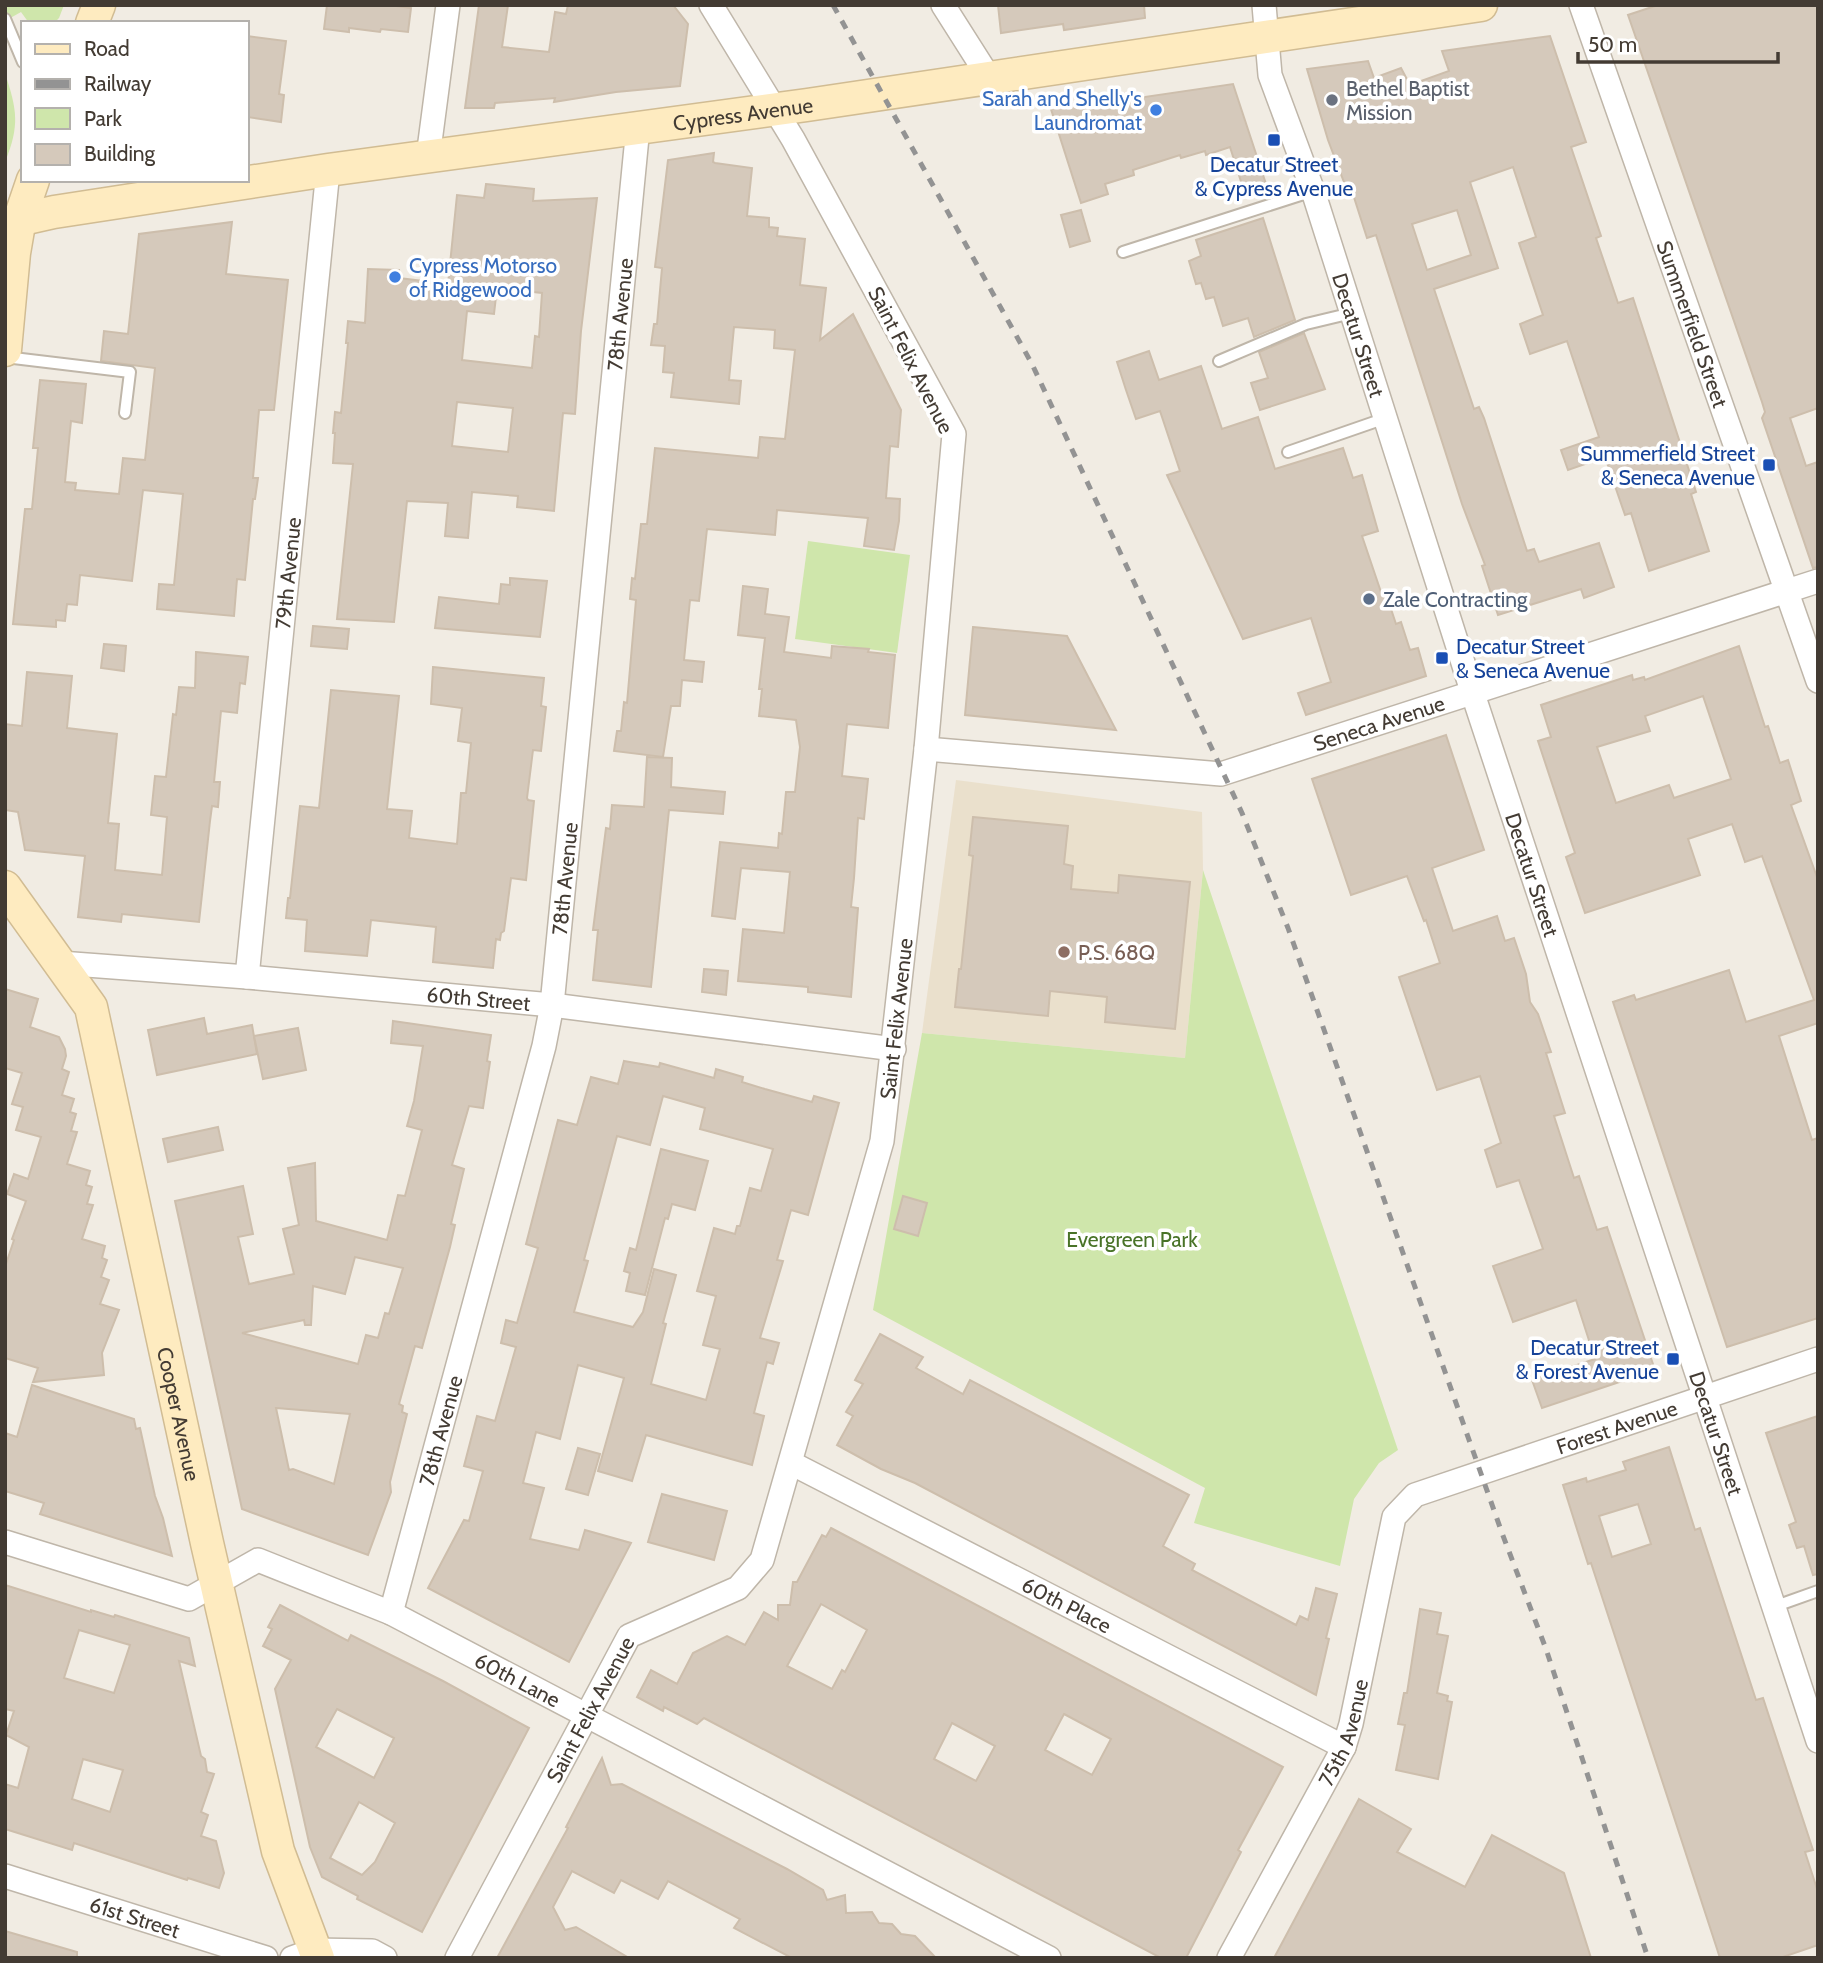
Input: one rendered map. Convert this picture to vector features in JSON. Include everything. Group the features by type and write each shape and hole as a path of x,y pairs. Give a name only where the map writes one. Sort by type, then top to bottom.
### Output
{"main road":[{"name":"Cypress Avenue","path":"13,221 328,170 990,79 1481,5"},
{"path":"6,332 14,253 13,221 32,182"},
{"name":"Cooper Avenue","path":"5,887 91,1007 216,1583 278,1851 308,1955"}],"street":[{"path":"428,157 447,5"},
{"name":"Saint Felix Avenue","path":"457,1958 629,1636 738,1588 762,1560 882,1141 894,1049 926,749 954,434 775,109 711,5"},
{"path":"943,5 990,79"},
{"name":"Decatur Street","path":"1264,5 1270,75 1313,191 1473,694 1818,1741"},
{"name":"Summerfield Street","path":"1581,5 1818,681"},
{"name":"78th Avenue","path":"391,1613 544,1046 552,1005 638,127"},
{"name":"79th Avenue","path":"247,976 328,170"},
{"name":"Seneca Avenue","path":"926,749 1221,774 1818,581"},
{"name":"60th Street","path":"60,963 247,976 552,1005 894,1049"},
{"name":"Forest Avenue","path":"1415,1495 1818,1359"},
{"name":"60th Place","path":"790,1463 1344,1747"},
{"name":"75th Avenue","path":"1229,1958 1344,1747 1394,1517 1415,1495"},
{"name":"60th Lane","path":"5,1542 189,1599 258,1560 391,1613 1049,1958"},
{"name":"61st Street","path":"5,1876 266,1958"},
{"path":"308,1955 372,1951 385,1958"}],"lane":[{"path":"5,19 21,57"},
{"path":"1123,252 1313,191"},
{"path":"1219,361 1306,324 1352,313"},
{"path":"5,357 130,372 125,413"},
{"path":"1288,452 1385,418"},
{"path":"1773,1607 1818,1591"}],"shaded area":[{"name":"P.S. 68Q","path":"956,780 1202,812 1203,870 1185,1058 922,1033"}],"green space":[{"path":"5,5 64,5 56,21 28,21 21,12 5,21"},
{"path":"5,73 12,97 15,127 5,162"},
{"path":"808,541 910,555 897,653 795,639"},
{"name":"Evergreen Park","path":"1203,870 1398,1450 1379,1463 1354,1499 1340,1566 1194,1523 1205,1488 873,1310 922,1033 1185,1058"}],"building":[{"path":"327,5 389,5 411,8 408,32 349,28 349,32 324,29"},
{"path":"479,5 508,5 502,47 549,52 555,12 566,14 568,5 673,5 688,24 680,86 616,92 554,102 555,98 495,103 494,108 465,108"},
{"path":"998,5 1144,5 1145,18 1064,30 1063,24 1001,33"},
{"path":"1658,5 1818,5 1818,408 1790,418 1806,466 1818,462 1818,567 1813,568 1762,418 1765,412 1762,402 1628,15"},
{"path":"248,36 286,41 279,94 284,95 281,122 248,117"},
{"path":"1550,36 1586,142 1571,147 1601,236 1596,238 1618,303 1633,298 1696,492 1691,494 1709,551 1649,571 1631,513 1625,515 1605,457 1568,470 1561,450 1599,437 1567,341 1530,354 1520,324 1543,315 1519,243 1536,237 1513,167 1470,182 1498,268 1434,289 1474,409 1479,407 1484,418 1527,551 1534,549 1539,562 1599,543 1614,587 1584,598 1581,589 1498,615 1482,566 1485,565 1462,504 1376,235 1367,238 1351,188 1347,190 1328,140 1307,69 1368,61 1374,78 1401,68 1410,85 1449,71 1442,51","holes":["1457,210 1471,255 1427,270 1412,224"]},
{"path":"1233,84 1266,184 1244,191 1230,147 1206,155 1205,151 1181,158 1180,155 1133,170 1134,175 1105,184 1108,194 1081,203 1050,106 1110,98 1111,102"},
{"path":"714,153 715,163 752,168 747,216 769,218 769,227 778,228 777,236 805,239 800,285 826,288 820,340 853,314 901,410 898,447 890,446 886,498 900,499 899,521 894,550 864,546 868,518 777,510 775,535 707,529 699,601 690,600 684,660 704,662 702,682 682,680 680,706 671,706 663,757 614,751 617,731 621,731 624,702 627,703 636,600 630,599 632,578 635,579 641,524 647,524 655,448 758,458 760,437 785,439 795,350 774,348 775,330 734,327 729,380 741,381 739,404 671,397 674,373 663,372 665,346 651,345 654,324 657,324 662,268 655,267 668,160"},
{"path":"486,184 534,189 533,201 597,198 581,331 575,414 563,413 554,511 517,507 518,496 472,492 468,538 445,536 448,503 407,501 394,622 337,619 353,464 333,463 333,433 335,412 341,413 348,321 365,323 368,269 399,270 399,278 448,284 457,195 484,198","holes":["497,288 542,293 539,337 535,336 532,368 462,360 467,311 494,314","457,402 513,408 508,452 452,446"]},
{"path":"1081,210 1090,241 1070,247 1061,215"},
{"path":"1263,218 1295,320 1254,337 1248,318 1223,326 1214,297 1206,299 1201,283 1196,284 1189,261 1201,256 1196,240"},
{"path":"232,222 226,274 288,280 274,410 259,410 253,478 258,478 253,499 245,580 237,579 234,616 157,609 159,584 174,585 183,494 143,490 132,581 80,575 77,605 67,604 65,621 56,620 56,627 13,624 25,509 32,509 38,448 33,448 40,380 86,384 82,423 71,421 65,482 76,483 75,490 119,494 123,458 145,460 155,368 101,361 104,331 128,334 139,234"},
{"path":"1304,333 1325,389 1260,410 1251,383 1268,378 1259,352"},
{"path":"1149,351 1159,380 1201,366 1222,429 1258,417 1275,469 1343,448 1353,478 1362,475 1378,531 1362,536 1382,595 1386,594 1396,624 1401,622 1410,650 1418,648 1426,676 1306,715 1298,693 1331,682 1311,618 1243,639 1167,475 1180,471 1160,411 1136,419 1126,390 1117,362"},
{"path":"510,578 547,581 540,637 435,628 439,597 499,604 501,584 510,585"},
{"path":"743,586 768,589 765,614 789,617 784,652 831,658 832,646 869,649 868,652 895,655 888,728 847,724 842,776 868,779 864,819 858,818 851,907 858,908 851,997 808,992 808,987 738,981 743,929 784,933 790,872 741,868 735,919 712,916 720,842 778,848 786,792 795,792 800,747 796,720 759,716 765,638 738,635"},
{"path":"313,626 349,629 347,649 311,646"},
{"path":"973,627 1067,636 1116,730 965,715"},
{"path":"104,644 126,646 124,671 101,668"},
{"path":"1739,646 1765,727 1768,726 1780,763 1788,760 1801,801 1791,805 1818,880 1818,1023 1779,1036 1812,1140 1818,1138 1818,1318 1727,1347 1613,1002 1634,995 1636,1000 1729,970 1746,1022 1814,1000 1762,856 1745,862 1732,824 1688,839 1700,875 1585,913 1566,857 1575,853 1538,741 1551,737 1541,705 1632,675 1633,680 1644,677 1645,680","holes":["1703,696 1731,779 1674,798 1669,785 1616,803 1597,747 1650,731 1645,716"]},
{"path":"196,652 248,657 245,684 240,683 237,713 221,711 214,782 220,782 218,807 212,806 199,922 122,914 121,922 78,917 85,856 25,850 18,812 5,810 5,724 22,726 27,672 72,676 67,728 117,734 108,823 119,824 115,870 162,875 167,817 151,815 155,776 166,777 179,687 195,688"},
{"path":"433,667 544,678 541,706 546,707 541,751 533,750 527,798 534,801 526,880 511,878 504,931 500,940 496,939 493,968 433,962 436,927 371,920 367,956 305,951 307,920 286,918 300,806 319,808 331,690 399,696 387,809 412,811 409,838 457,844 461,793 466,793 471,743 458,741 462,708 431,704"},
{"path":"1446,735 1484,850 1432,868 1453,931 1497,916 1505,941 1514,938 1526,974 1530,1002 1538,1014 1551,1052 1546,1053 1565,1113 1554,1116 1574,1178 1579,1176 1597,1230 1607,1227 1655,1370 1542,1408 1532,1380 1595,1359 1576,1300 1513,1322 1493,1266 1543,1249 1519,1180 1497,1187 1485,1150 1501,1143 1480,1076 1437,1090 1399,977 1440,963 1426,920 1424,921 1407,876 1351,895 1312,779"},
{"path":"647,757 672,758 671,787 725,792 723,814 669,810 651,987 593,980 598,930 593,930 606,828 610,829 612,805 644,807"},
{"path":"973,817 1068,826 1064,864 1073,866 1071,889 1118,893 1119,875 1190,882 1175,1029 1105,1022 1107,997 1050,991 1048,1016 955,1007 973,856 969,855"},
{"path":"704,969 728,971 726,995 702,992"},
{"path":"5,989 38,999 30,1027 59,1037 65,1049 62,1069 69,1072 62,1095 74,1099 70,1112 76,1114 71,1131 77,1132 67,1164 90,1171 86,1185 92,1187 87,1204 93,1205 82,1239 105,1246 102,1258 107,1260 101,1277 109,1280 100,1304 119,1310 102,1353 104,1375 33,1382 38,1368 5,1358 5,1267 26,1201 7,1194 14,1174 28,1179 41,1137 16,1130 23,1107 12,1104 22,1073 5,1068"},
{"path":"204,1018 207,1034 252,1025 257,1054 157,1075 148,1030"},
{"path":"393,1021 491,1035 483,1108 469,1106 452,1165 464,1169 451,1224 455,1225 422,1348 415,1346 399,1404 403,1406 402,1412 407,1414 390,1482 391,1492 368,1555 242,1509 175,1201 243,1186 253,1234 238,1237 249,1284 294,1274 283,1229 299,1225 288,1168 315,1163 316,1221 387,1240 398,1195 405,1196 422,1130 407,1126 423,1046 391,1043","holes":["355,1257 403,1268 389,1314 385,1313 378,1338 366,1335 358,1364 242,1333 304,1320 305,1325 311,1325 313,1286 345,1294","276,1408 350,1414 334,1484 293,1469 289,1470"]},
{"path":"298,1028 306,1070 263,1079 254,1036"},
{"path":"624,1061 659,1067 660,1063 714,1078 716,1069 743,1077 742,1082 812,1102 814,1096 839,1103 808,1215 791,1210 777,1260 783,1261 760,1338 779,1343 773,1364 767,1362 754,1413 764,1416 752,1465 646,1435 632,1481 598,1471 624,1378 578,1365 560,1439 536,1432 523,1483 544,1488 530,1539 579,1550 585,1530 631,1543 569,1662 428,1588 464,1520 469,1521 483,1471 464,1466 477,1416 495,1421 516,1347 501,1343 506,1320 517,1323 538,1248 526,1244 558,1120 577,1125 591,1077 618,1084","holes":["663,1096 705,1108 700,1129 773,1149 761,1191 750,1188 740,1226 737,1226 735,1234 714,1228 697,1291 716,1296 703,1345 720,1349 706,1400 651,1384 676,1275 654,1269 643,1312 633,1327 574,1312 588,1261 584,1260 617,1136 650,1145"]},
{"path":"218,1127 223,1150 168,1162 163,1139"},
{"path":"661,1149 708,1161 695,1210 672,1204 668,1219 665,1218 645,1295 626,1291 630,1273 624,1271 630,1248 636,1250"},
{"path":"903,1196 927,1203 918,1236 894,1229"},
{"path":"880,1334 923,1357 916,1368 963,1394 970,1380 1189,1495 1163,1546 1195,1564 1192,1570 1296,1625 1300,1616 1308,1620 1316,1588 1337,1594 1316,1695 915,1483 881,1469 837,1445 853,1416 846,1412 863,1384 855,1380"},
{"path":"32,1385 134,1419 136,1429 140,1428 172,1556 40,1514 44,1503 5,1491 5,1433 17,1437"},
{"path":"1818,1416 1818,1574 1813,1575 1804,1546 1797,1548 1789,1525 1796,1522 1766,1433"},
{"path":"1669,1447 1695,1530 1700,1528 1756,1700 1763,1698 1813,1850 1805,1852 1818,1892 1818,1945 1780,1958 1720,1958 1563,1485 1586,1478 1587,1482 1626,1470 1623,1462","holes":["1638,1504 1651,1544 1612,1557 1599,1516"]},
{"path":"578,1448 600,1454 588,1495 566,1489"},
{"path":"662,1494 727,1511 714,1560 648,1542"},
{"path":"831,1528 1283,1767 1238,1850 1241,1852 1186,1958 1161,1958 704,1718 697,1724 637,1697 651,1670 677,1684 693,1653 727,1636 745,1645 764,1612 778,1620 778,1605 790,1605 793,1582 797,1582 822,1535 826,1537","holes":["821,1604 867,1630 845,1672 842,1670 832,1689 787,1666","1064,1714 1111,1739 1092,1775 1045,1750","952,1723 995,1746 976,1781 934,1759"]},
{"path":"5,1585 91,1612 114,1617 115,1615 189,1638 195,1666 179,1661 201,1756 205,1759 207,1772 214,1774 201,1812 208,1815 201,1836 216,1841 224,1873 219,1888 74,1843 72,1850 5,1829 5,1784 18,1788 29,1747 6,1735 14,1711 5,1709","holes":["79,1630 130,1645 114,1693 64,1678","83,1759 123,1770 110,1812 72,1799"]},
{"path":"280,1605 348,1641 351,1635 529,1728 422,1932 357,1899 358,1896 322,1877 310,1847 275,1689 291,1660 263,1646 272,1629 268,1627","holes":["337,1709 394,1738 374,1778 316,1747","359,1802 395,1823 375,1862 362,1875 330,1858"]},
{"path":"1420,1609 1441,1613 1437,1634 1448,1636 1437,1693 1448,1696 1447,1701 1452,1702 1438,1779 1396,1770 1405,1725 1398,1724 1404,1693 1407,1693"},
{"path":"602,1758 611,1785 622,1784 787,1869 823,1890 827,1900 845,1895 846,1913 872,1912 879,1923 892,1924 901,1934 915,1936 936,1958 792,1958 734,1928 740,1919 668,1881 658,1899 621,1880 614,1893 572,1871 553,1907 565,1930 576,1927 629,1958 497,1958 568,1828 566,1827"},
{"path":"1359,1799 1411,1829 1397,1852 1465,1887 1492,1835 1564,1873 1591,1958 1274,1958"},
{"path":"5,1931 77,1952 77,1958 5,1958"}],"railway":[{"path":"833,5 1032,364 1242,813 1288,928 1502,1533 1546,1649 1648,1958"}],"place":[{"name":"Bethel Baptist Mission","path":"1332,100"},
{"name":"Sarah and Shelly's Laundromat","path":"1156,110"},
{"name":"Decatur Street & Cypress Avenue","path":"1274,140"},
{"name":"Cypress Motorso of Ridgewood","path":"395,277"},
{"name":"Summerfield Street & Seneca Avenue","path":"1769,465"},
{"name":"Zale Contracting","path":"1369,599"},
{"name":"Decatur Street & Seneca Avenue","path":"1442,658"},
{"name":"P.S. 68Q","path":"1064,952"},
{"name":"Decatur Street & Forest Avenue","path":"1673,1359"}]}
